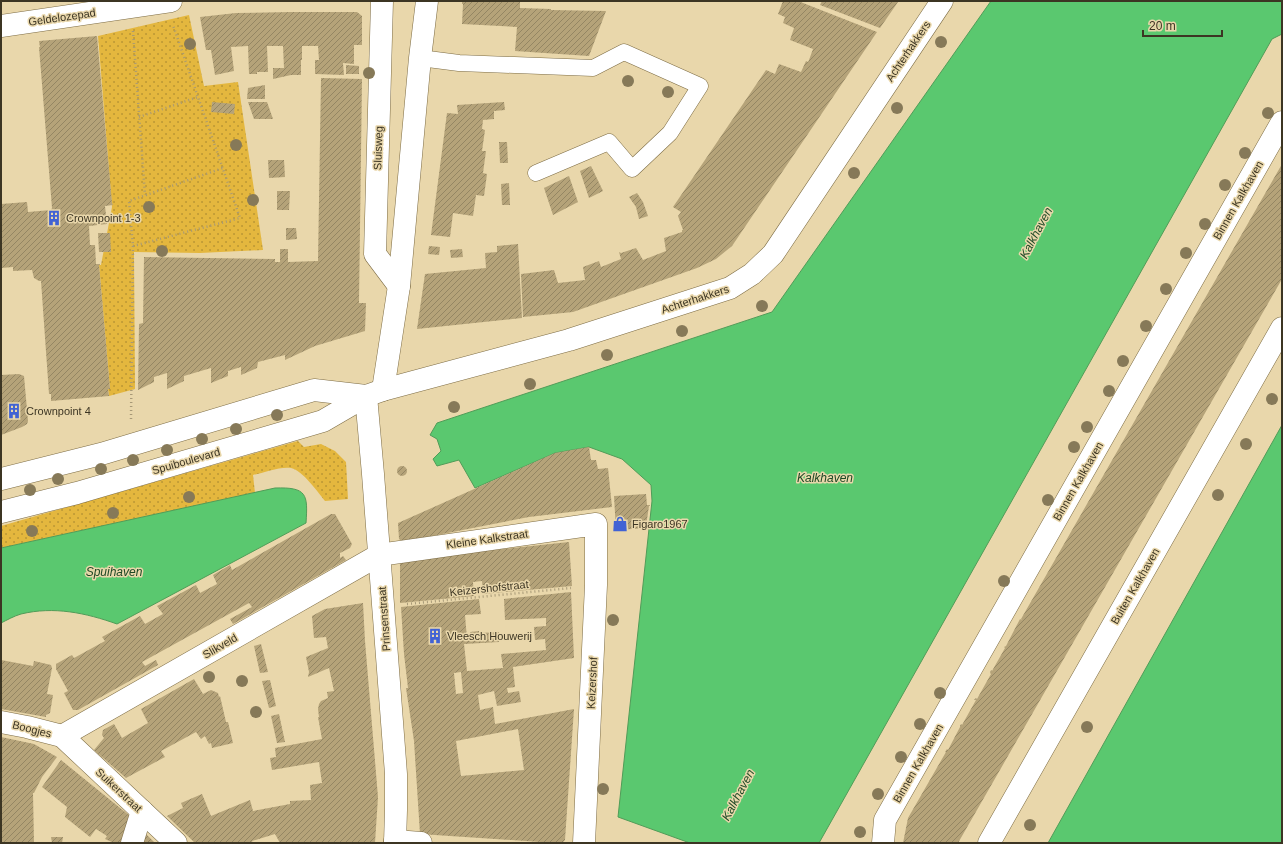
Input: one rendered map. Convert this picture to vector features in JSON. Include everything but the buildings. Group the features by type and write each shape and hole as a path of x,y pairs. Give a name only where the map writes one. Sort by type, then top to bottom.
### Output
{"street":[{"name":"Geldelozepad","path":"1,26 168,1"},
{"name":"Sluisweg","path":"382,1 375,254 399,286"},
{"path":"1,479 101,454 314,390 375,393 399,286 420,58 427,1"},
{"name":"Achterhakkers","path":"375,393 569,340 730,288 752,274 773,254 942,1"},
{"name":"Binnen Kalkhaven","path":"883,843 885,820 1282,122"},
{"name":"Buiten Kalkhaven","path":"989,843 1282,328"},
{"name":"Spuiboulevard","path":"1,512 77,493 323,421 375,393"},
{"name":"Prinsenstraat","path":"375,393 373,474 396,774 395,842"},
{"name":"Kleine Kalkstraat","path":"379,555 596,524"},
{"name":"Keizershof","path":"584,843 596,586 596,524"},
{"name":"Slikveld","path":"62,736 379,555"},
{"name":"Boogjes","path":"1,722 62,736"},
{"name":"Suikerstraat","path":"62,736 176,843"},
{"path":"132,843 142,811"},
{"path":"395,842 422,843"}],"lane":[{"path":"420,58 459,63 593,68 624,52 700,86 670,133 632,169 609,142 536,173"}],"path":[{"path":"133,246 240,218 198,97 168,1"},
{"path":"131,7 145,195"},
{"path":"139,117 198,97"},
{"path":"130,445 133,246 129,201 223,168"},
{"name":"Keizershofstraat","path":"382,607 596,586"}],"shaded area":[{"path":"189,15 204,86 238,82 263,250 200,253 134,252 135,389 109,396 108,389 110,389 99,265 101,265 112,207 98,36"},
{"path":"298,441 304,447 321,444 335,451 346,462 348,499 325,501 310,482 300,473 291,468 282,468 253,475 255,493 1,548 1,526"}],"water":[{"name":"Kalkhaven","path":"991,1 1282,1 1282,34 1272,39 819,843 690,843 618,817 652,501 651,485 622,459 589,447 555,453 475,488 459,460 437,466 433,459 441,451 437,439 430,435 437,423 772,312"},
{"path":"1282,425 1282,843 1048,843"},
{"name":"Spuihaven","path":"275,488 294,489 303,494 306,499 306,523 117,624 82,614 58,611 21,614 1,623 1,548"}],"place":[{"name":"Crownpoint 1-3","path":"54,218"},
{"name":"Crownpoint 4","path":"14,411"},
{"name":"Figaro1967","path":"620,524"},
{"name":"Vleesch Houwerij","path":"435,636"}]}
